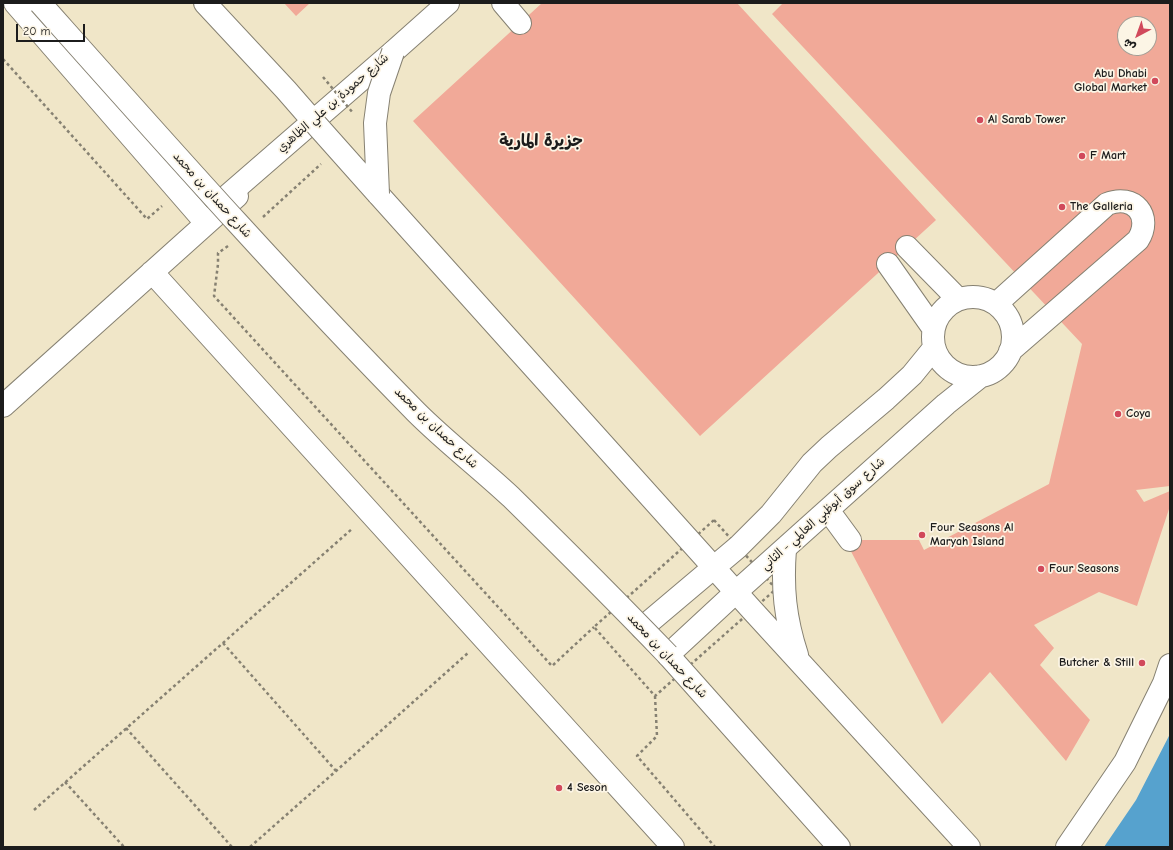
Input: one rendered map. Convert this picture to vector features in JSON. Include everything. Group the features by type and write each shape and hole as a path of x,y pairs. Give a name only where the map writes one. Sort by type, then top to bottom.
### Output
{"main road":[{"path":"15,3 206,223"},
{"name":"شارع حمدان بن محمد","path":"40,3 218,203 329,321 417,413 509,496 642,628 668,655 839,847"},
{"path":"205,3 286,90 736,592 969,847"},
{"name":"شارع حمودة بن علي الظاهري","path":"218,203 448,3"},
{"path":"3,406 454,3"},
{"path":"503,3 520,24"},
{"path":"378,194 374,123 379,93 392,52"},
{"path":"996,304 1108,204 1115,201 1124,201 1132,204 1138,209 1144,224 1143,233 1138,240 1010,351"},
{"path":"906,247 958,299"},
{"path":"642,628 738,547 771,514 798,479 823,452 912,376 934,338 938,316 946,306 958,299 971,296 984,298 996,304 1006,314 1011,326 1013,339 1010,351 1003,363 994,371 981,376 969,377 958,374 948,368 939,359 934,338 888,264"},
{"path":"152,272 673,847"},
{"name":"شارع سوق أبوظبي العالمي - الثاني","path":"668,655 946,404 981,376"},
{"path":"828,510 850,540"},
{"path":"785,549 783,577 786,616 798,660"},
{"path":"1067,847 1125,762 1164,683 1170,665"}],"path":[{"path":"3,59 147,220 164,204"},
{"path":"34,810 370,513"},
{"path":"250,847 484,639"},
{"path":"223,643 336,771"},
{"path":"655,696 657,736 637,756 715,847"},
{"path":"126,728 232,847"},
{"path":"65,782 124,847"}],"water":[{"path":"1170,734 1170,847 1104,847 1136,800"}],"building":[{"path":"284,3 310,3 296,16"},
{"path":"542,3 737,3 936,220 700,436 413,121"},
{"name":"The Galleria","path":"783,3 1170,3 1170,486 1136,490 1144,502 1170,491 1170,506 1137,606 1099,592 1034,625 1054,648 1040,665 1090,720 1066,761 990,672 942,724 845,540 919,540 924,550 1049,484 1082,344 772,14"}],"place":[{"name":"Abu Dhabi Global Market","path":"1155,81"},
{"name":"Al Sarab Tower","path":"980,120"},
{"name":"F Mart","path":"1082,156"},
{"name":"The Galleria","path":"1062,207"},
{"name":"Coya","path":"1118,414"},
{"name":"Four Seasons Al Maryah Island","path":"922,535"},
{"name":"Four Seasons","path":"1041,569"},
{"name":"Butcher & Still","path":"1142,663"},
{"name":"4 Seson","path":"559,788"}],"district":[{"name":"جزيرة المارية","path":"541,141"}]}
